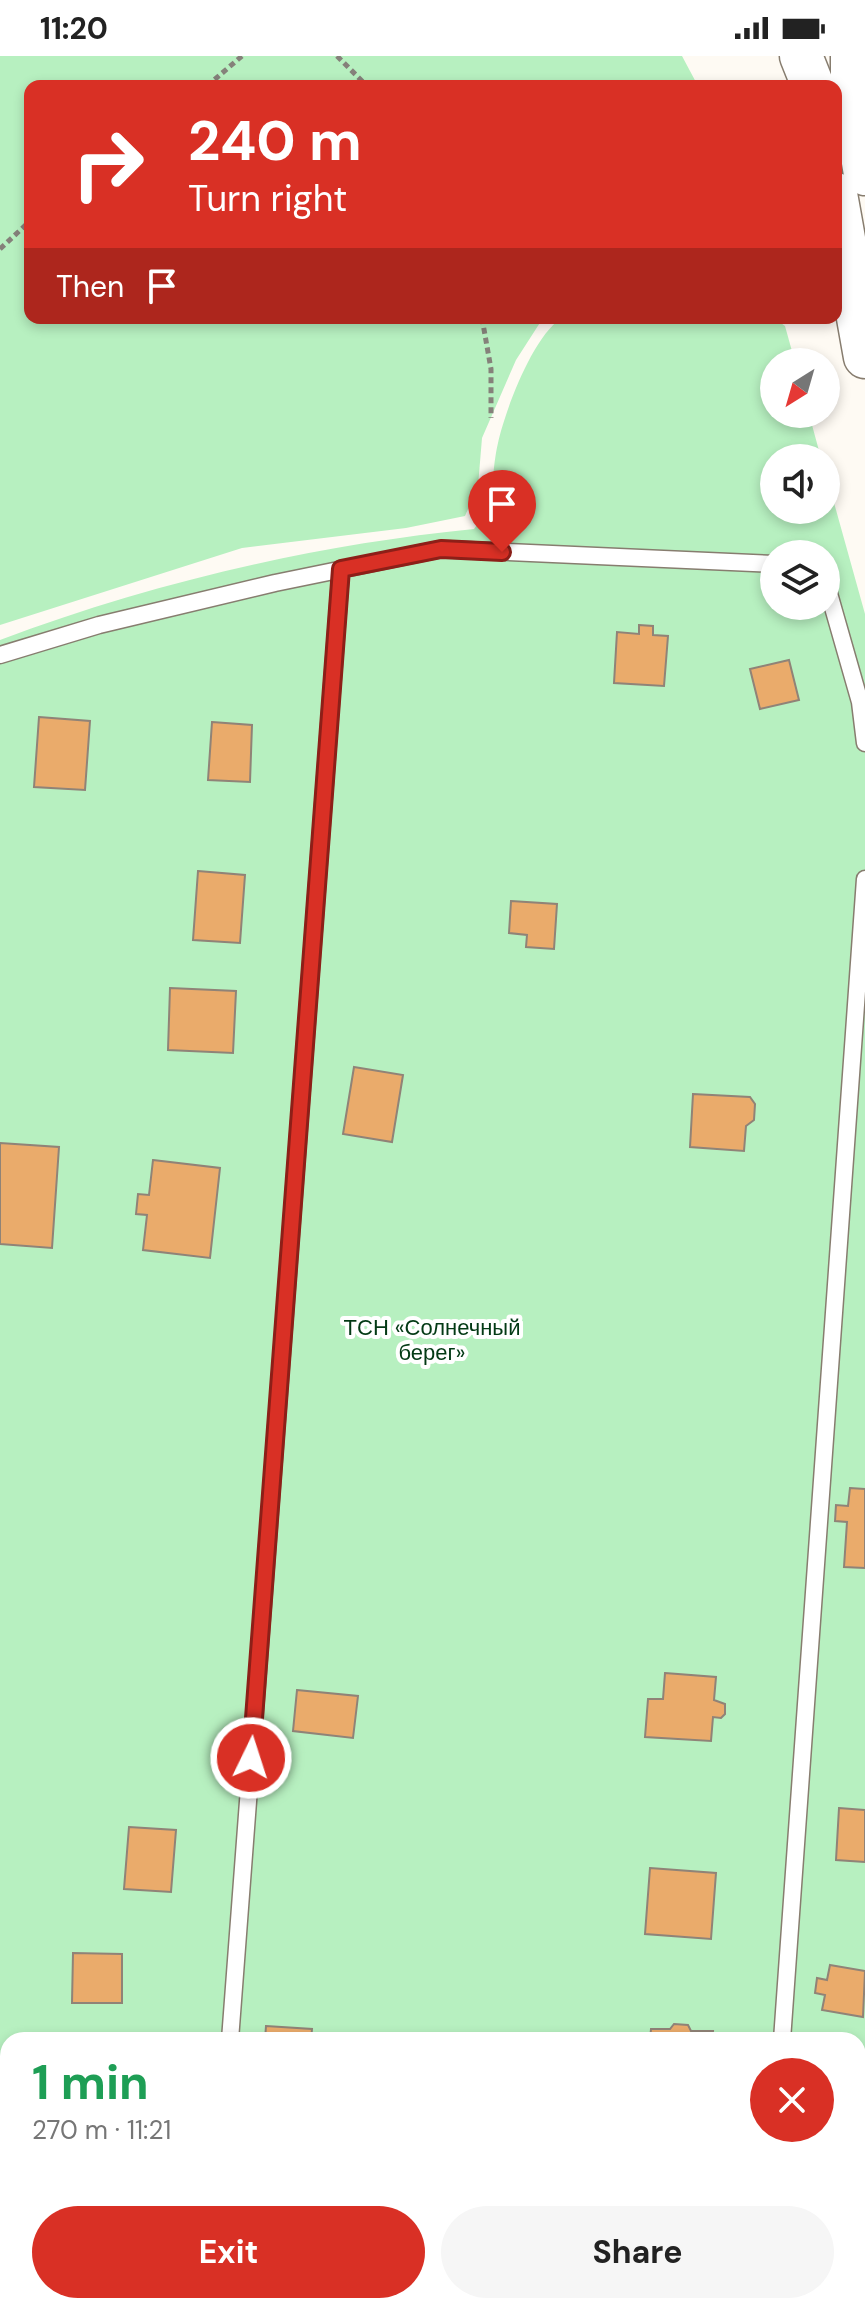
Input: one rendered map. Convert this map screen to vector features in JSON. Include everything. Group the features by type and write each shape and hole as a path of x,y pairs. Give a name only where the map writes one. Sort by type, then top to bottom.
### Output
{"street":[{"path":"801,56 811,80"},
{"path":"852,56 852,97 865,174"},
{"path":"842,228 865,357"}],"lane":[{"path":"0,655 99,625 441,549 760,563"},
{"path":"231,2032 341,569"},
{"path":"837,620 860,702 865,743"},
{"path":"783,2032 865,879"}],"path":[{"path":"214,80 242,56"},
{"path":"337,56 361,80"},
{"path":"0,249 24,227"},
{"path":"483,324 491,369 491,418"}],"green space":[{"path":"0,56 682,56 695,80 24,80 24,324 539,324 516,360 482,438 478,486 465,516 406,528 242,548 0,625"},
{"name":"ТСН «Солнечный берег»","path":"554,324 785,326 791,348 760,348 760,428 813,428 817,444 760,444 760,524 840,524 865,614 865,2032 0,2032 0,640 115,601 233,569 353,545 474,529 490,498 498,443 507,412 530,358"}],"building":[{"path":"639,625 653,626 653,635 668,636 664,686 614,683 617,632 639,634"},
{"path":"789,660 799,700 760,709 750,669"},
{"path":"39,717 90,721 85,790 34,787"},
{"path":"212,722 252,725 250,782 208,780"},
{"path":"198,871 245,875 240,943 193,940"},
{"path":"511,901 557,904 554,949 526,947 527,935 509,933"},
{"path":"170,988 236,991 233,1053 168,1050"},
{"path":"354,1067 403,1075 392,1142 343,1134"},
{"path":"693,1094 750,1097 755,1104 754,1120 746,1126 744,1151 690,1147"},
{"path":"0,1143 59,1147 52,1248 0,1244"},
{"path":"153,1160 220,1168 210,1258 143,1250 147,1215 136,1214 138,1194 149,1195"},
{"path":"850,1488 865,1489 865,1568 844,1567 847,1522 835,1521 836,1505 848,1506"},
{"path":"665,1673 716,1677 714,1700 725,1704 725,1714 721,1718 713,1717 711,1741 645,1737 648,1699 663,1699"},
{"path":"297,1690 358,1696 353,1738 293,1731"},
{"path":"839,1808 865,1810 865,1862 836,1860"},
{"path":"129,1827 176,1830 171,1892 124,1889"},
{"path":"650,1868 716,1873 711,1939 645,1934"},
{"path":"73,1953 122,1954 122,2003 72,2003"},
{"path":"830,1965 865,1971 863,2017 822,2010 825,1995 815,1993 817,1978 827,1980"},
{"path":"674,2024 688,2025 691,2031 713,2031 651,2032 651,2029 670,2029"},
{"path":"266,2026 312,2029 312,2032 266,2032"}],"route":[{"path":"251,1758 341,569 441,549 502,552"}]}
